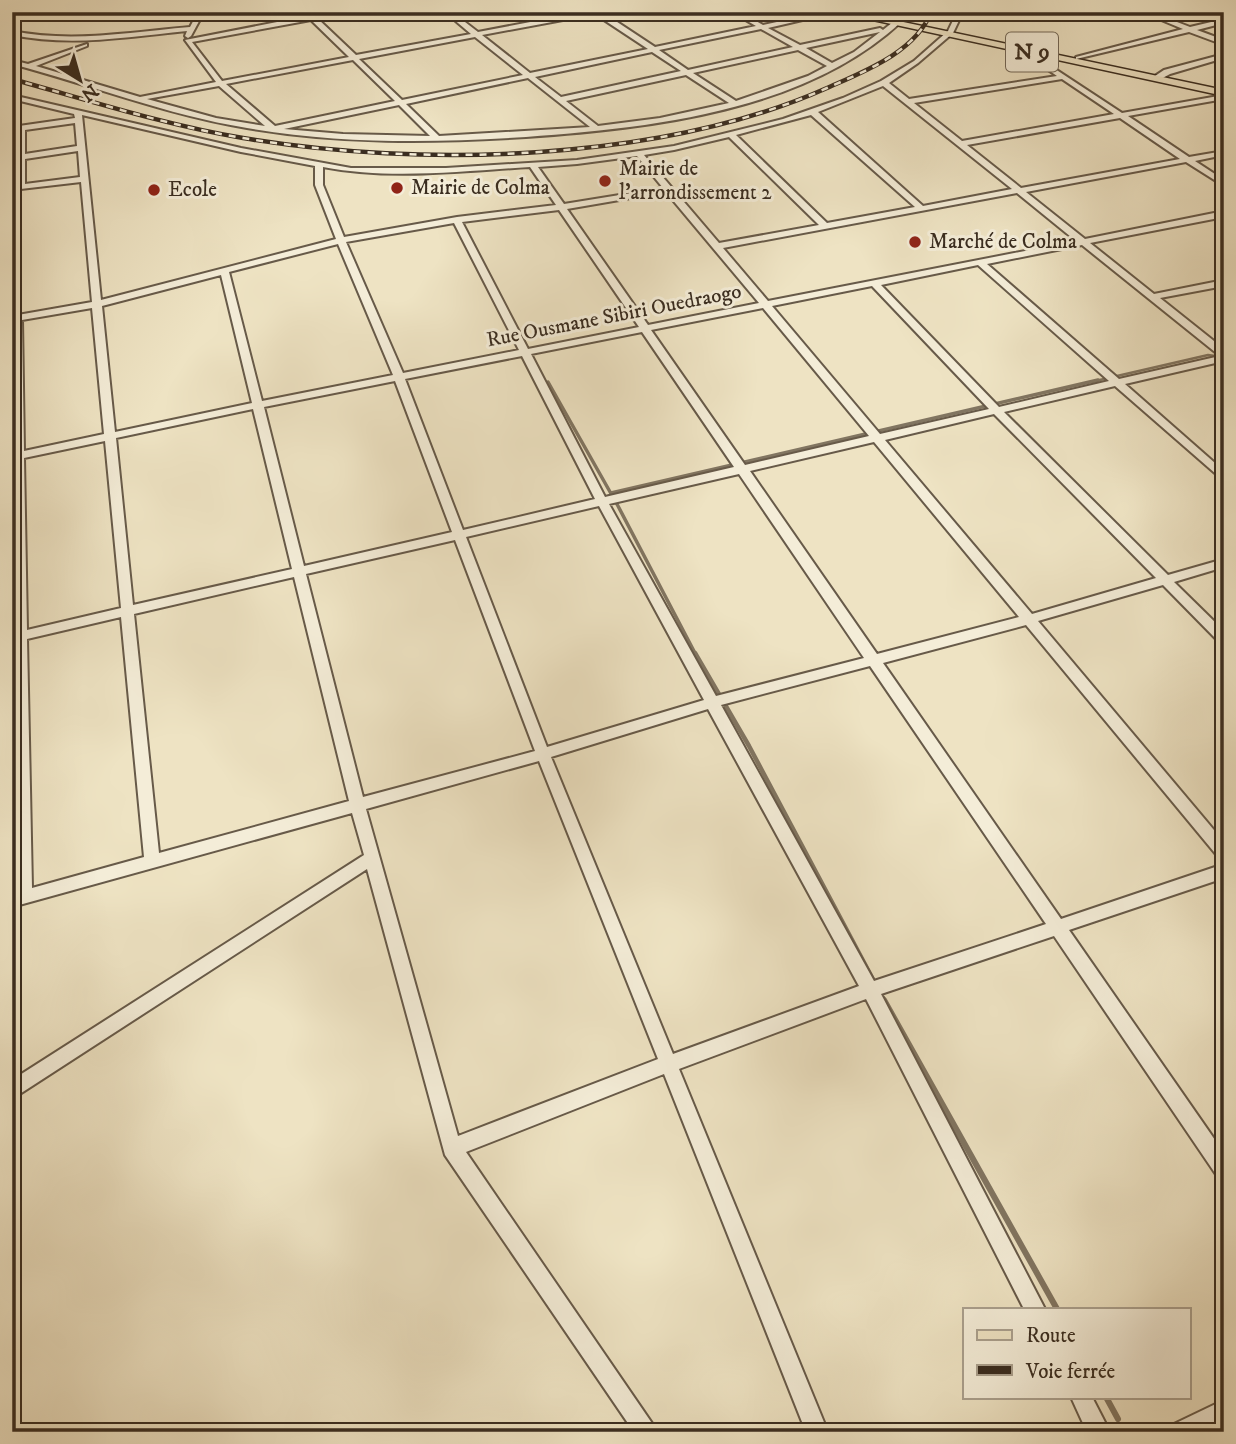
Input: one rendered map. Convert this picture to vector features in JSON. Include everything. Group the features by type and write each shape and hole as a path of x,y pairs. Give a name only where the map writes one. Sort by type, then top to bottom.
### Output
{"main road":[{"name":"N 9","path":"841,12 1158,77"},
{"name":"N 9","path":"852,12 894,25"},
{"name":"N 9","path":"1020,48 1078,58 1224,93"}],"street":[{"path":"187,41 190,29 201,12"},
{"path":"187,41 310,15 342,12"},
{"path":"449,12 597,129"},
{"path":"138,99 596,12 734,104"},
{"path":"735,12 834,67"},
{"path":"273,129 834,12"},
{"path":"878,12 894,25"},
{"path":"12,97 78,117 319,166 390,171 533,166 640,155 732,135 813,112 884,83 950,34 960,12"},
{"path":"1145,12 1224,43"},
{"path":"310,15 438,139"},
{"path":"1078,58 1224,22"},
{"path":"560,100 894,25"},
{"path":"12,62 202,116 273,129 308,134 438,139 597,129 734,104 834,67 894,25"},
{"path":"12,33 53,41 107,39 190,29"},
{"path":"29,66 77,47 107,39"},
{"path":"187,41 222,85 273,129"},
{"path":"1020,48 1224,184"},
{"path":"1158,77 1224,56"},
{"path":"906,102 1061,77"},
{"path":"884,83 1224,356"},
{"path":"960,144 1119,116 1224,93"},
{"path":"813,112 921,208"},
{"path":"78,117 17,128 17,187 85,179"},
{"path":"78,117 152,860"},
{"path":"732,135 825,226"},
{"path":"17,157 82,148"},
{"path":"718,246 1224,153"},
{"path":"640,155 1224,853"},
{"path":"319,166 319,185 398,377 543,754 817,1432"},
{"path":"533,166 1224,1169"},
{"path":"669,189 562,207 457,219 342,240 98,304 14,318 18,898 543,754 714,702 1027,620 1224,564"},
{"name":"Rue Ousmane Sibiri Ouedraogo","path":"15,457 258,405 1224,214"},
{"path":"457,219 602,502 870,990 1034,1308"},
{"path":"980,262 1224,477"},
{"path":"223,270 357,803 452,1148 647,1432"},
{"path":"874,283 1224,639"},
{"path":"1153,297 1224,284"},
{"path":"16,638 1224,356"},
{"path":"12,1090 372,858"},
{"path":"452,1148 668,1064 870,990 1224,871"},
{"path":"1082,1398 1099,1432"},
{"path":"1182,1432 1224,1411"}],"waterway":[{"path":"1091,382 1208,355 1223,357"},
{"path":"611,493 1098,380"},
{"path":"548,382 618,506 696,655"},
{"path":"695,653 749,746 885,1002"},
{"path":"884,1000 1056,1308"},
{"path":"1107,1398 1118,1419"}],"railway":[{"path":"12,79 214,133 312,148 462,155 540,152 616,144 691,131 762,113 827,88 887,59 913,38 924,26 931,12"}],"place":[{"name":"Mairie de l'arrondissement 2","path":"605,181"},
{"name":"Mairie de Colma","path":"397,188"},
{"name":"Ecole","path":"154,190"},
{"name":"Marché de Colma","path":"915,242"}]}
